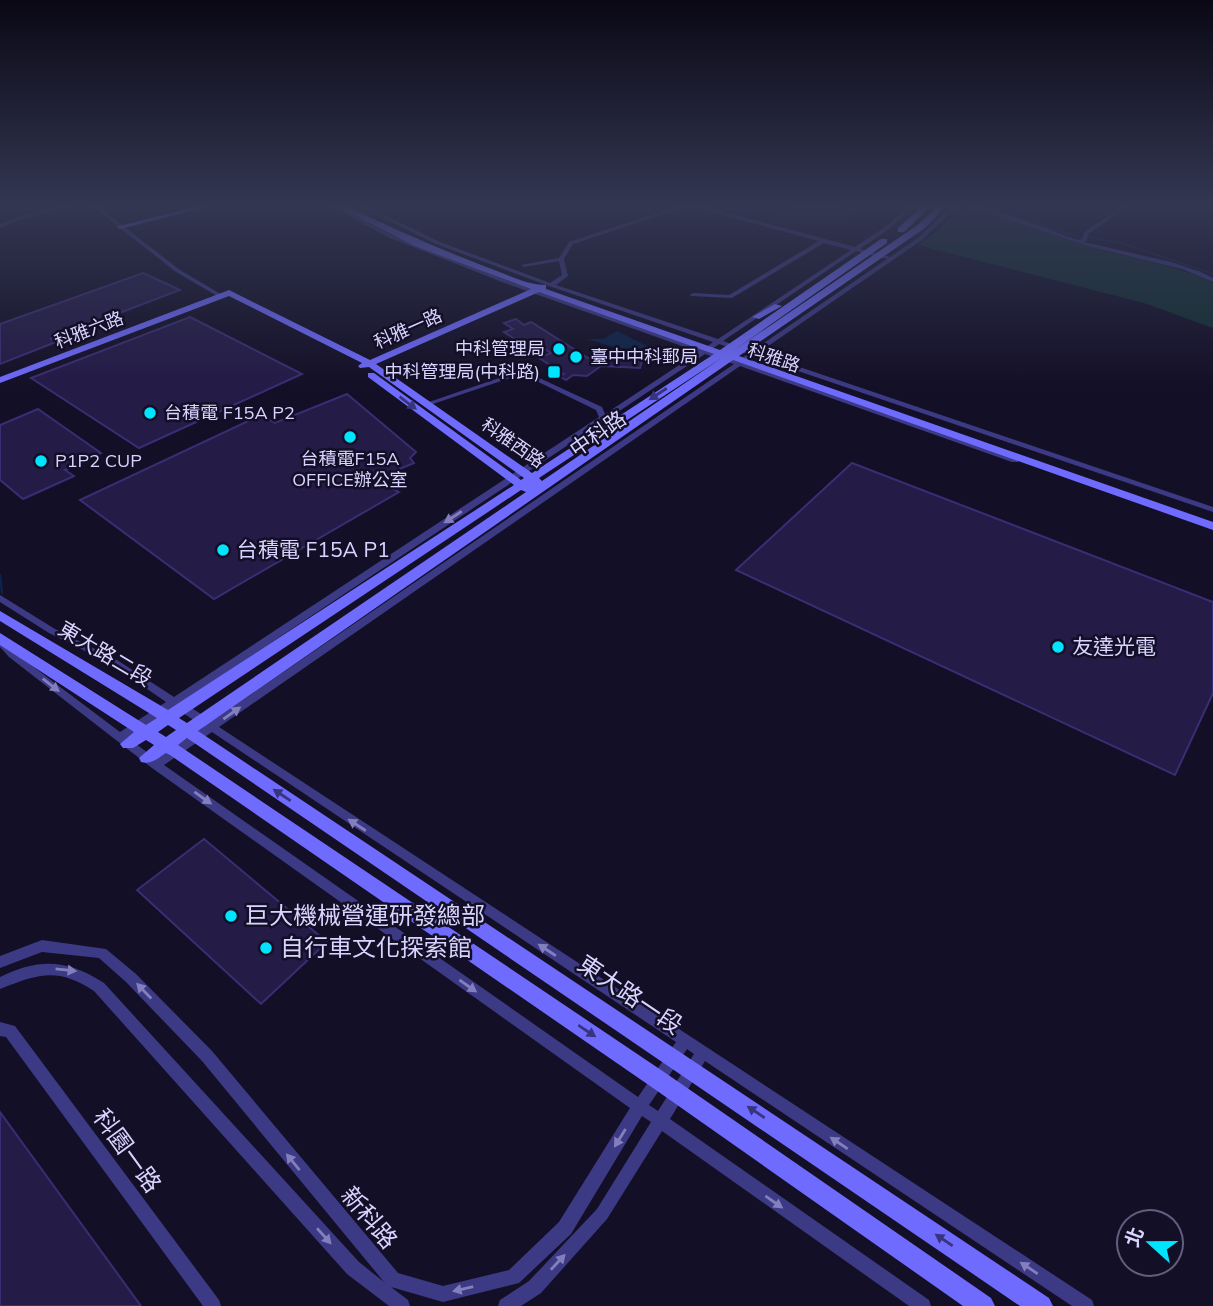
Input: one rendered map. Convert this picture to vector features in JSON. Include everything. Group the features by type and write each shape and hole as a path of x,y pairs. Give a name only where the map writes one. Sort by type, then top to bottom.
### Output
{"street":[{"name":"科雅西路","path":"181,266 225,295 368,367 428,404 530,484"},
{"name":"科雅路","path":"476,266 1213,517"},
{"name":"科雅路","path":"478,266 542,289"},
{"name":"科雅路","path":"486,266 542,289"},
{"name":"科雅路","path":"490,266 542,289"},
{"path":"542,289 565,276 563,266"},
{"path":"693,295 730,297 782,266"},
{"name":"中科路","path":"123,741 530,484 673,408 729,353 755,317 830,266"},
{"name":"中科路","path":"530,484 586,458 847,266"},
{"name":"中科路","path":"152,762 199,730 593,437 864,266"},
{"name":"中科路","path":"530,484 603,418 729,353 793,325 882,266"},
{"path":"1180,266 1213,280"},
{"path":"793,325 840,283"},
{"path":"755,317 820,285"},
{"name":"科雅一路","path":"368,367 542,289"},
{"name":"科雅六路","path":"0,380 225,295"},
{"name":"科雅路","path":"729,353 1213,510"},
{"name":"科雅路","path":"729,353 1213,528"},
{"name":"科雅西路","path":"368,367 530,484"},
{"path":"428,404 522,372 598,409 603,418 593,437"},
{"path":"586,458 673,408"},
{"path":"0,598 52,631 114,662 177,705 199,730"},
{"name":"東大路二段","path":"0,615 163,715 199,730"},
{"path":"0,640 12,655 152,762 923,1306"},
{"name":"東大路二段","path":"0,640 170,748"},
{"name":"東大路一段","path":"199,730 680,1049 692,1069 1041,1306"},
{"path":"170,748 660,1080 983,1306"},
{"name":"新科路","path":"0,962 43,946 102,953 131,978 207,1056 393,1280 443,1294 513,1277 565,1228 639,1107 680,1049"},
{"name":"新科路","path":"0,983 47,968 78,972 99,987 353,1268 402,1306"},
{"name":"科園一路","path":"0,1029 10,1031 213,1306"},
{"path":"680,1049 703,1052 1086,1306"},
{"path":"506,1306 535,1287 602,1214 658,1120 703,1052"}],"green space":[{"path":"1000,266 1168,266 1182,270 1213,283 1213,328 1144,303"}],"water":[{"path":"617,331 655,350 617,348 587,339 603,339"}],"building":[{"path":"143,273 180,290 51,339 56,342 0,364 0,324"},
{"name":"台積電 F15A P2","path":"190,317 302,374 139,448 31,378"},
{"name":"中科管理局","path":"516,319 524,325 531,322 588,358 642,361 640,368 601,366 587,376 573,375 566,380 559,376 564,374 539,358 551,353 532,341 522,344 504,332 513,329 504,323"},
{"name":"台積電 F15A P1","path":"347,394 416,452 410,458 414,463 375,479 399,492 214,599 80,500 261,415 275,423"},
{"name":"P1P2 CUP","path":"38,409 101,453 65,470 74,476 23,499 0,480 0,425"},
{"name":"友達光電","path":"852,463 1213,602 1213,693 1175,775 736,570"},
{"name":"巨大機械營運研發總部","path":"204,839 327,942 261,1004 137,890"},
{"path":"0,1112 141,1306 0,1306"}],"waterway":[{"path":"1189,266 1213,274"},
{"path":"0,575 2,593"}],"place":[{"name":"中科管理局","path":"559,349"},
{"name":"臺中中科郵局","path":"576,357"},
{"name":"中科管理局(中科路)","path":"554,372"},
{"name":"台積電 F15A P2","path":"150,413"},
{"name":"台積電F15A OFFICE辦公室","path":"350,437"},
{"name":"P1P2 CUP","path":"41,461"},
{"name":"台積電 F15A P1","path":"223,550"},
{"name":"友達光電","path":"1058,647"},
{"name":"巨大機械營運研發總部","path":"231,916"},
{"name":"自行車文化探索館","path":"266,948"}]}
